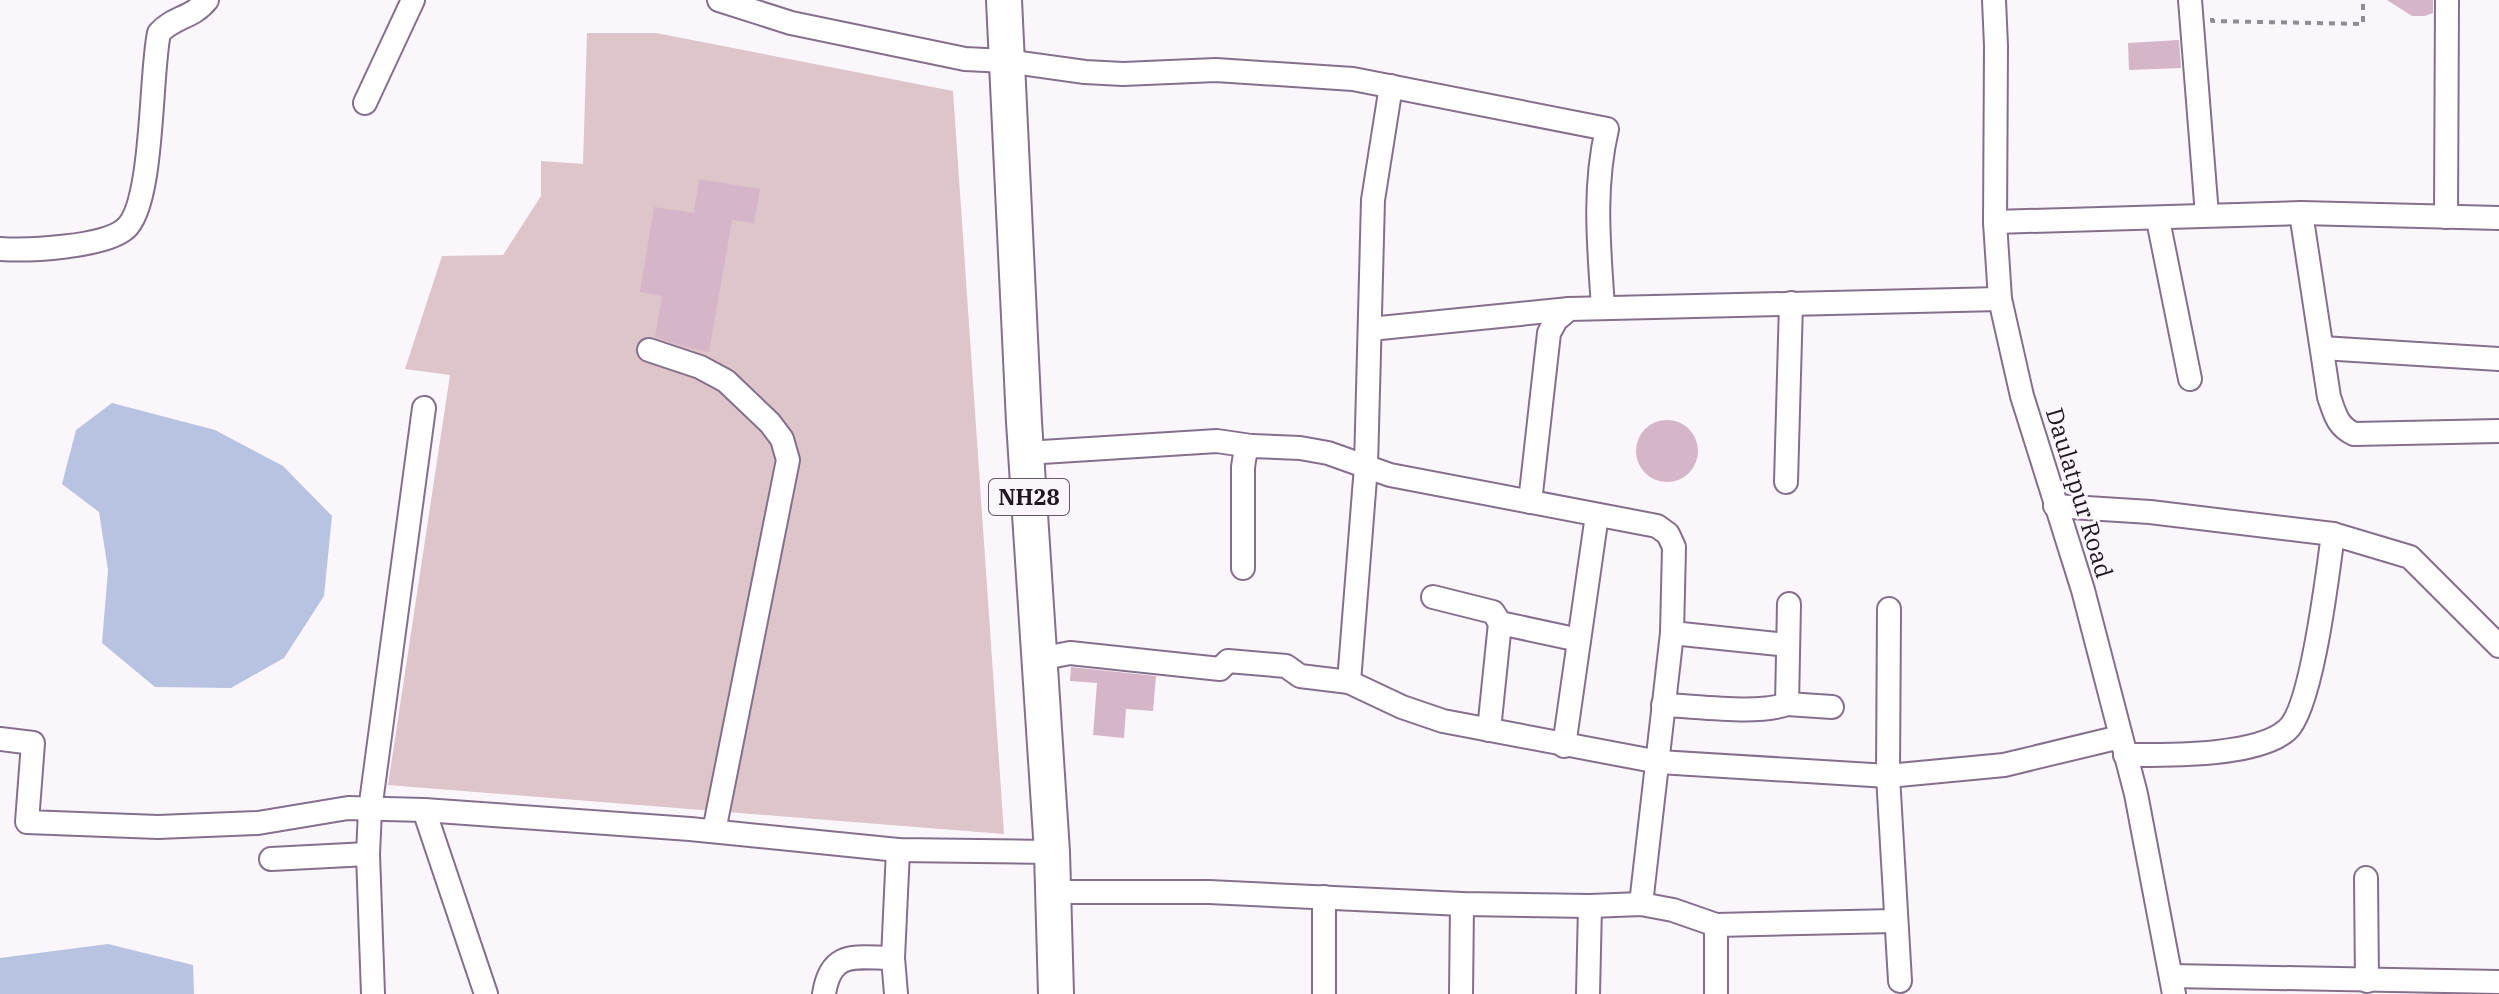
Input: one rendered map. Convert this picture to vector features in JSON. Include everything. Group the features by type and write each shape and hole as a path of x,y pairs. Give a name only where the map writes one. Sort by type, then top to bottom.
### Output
{"highway":[{"name":"NH28","path":"1004,0 1026,453 1052,852 1056,994"}],"street":[{"path":"0,249 72,245 114,237 127,228 135,218 144,184 159,33 167,24 193,14 207,0"},
{"path":"365,103 413,0"},
{"path":"719,0 791,23 965,59 1006,61 1085,72 1135,74 1216,70 1353,79 1607,129 1599,165 1598,203 1603,307"},
{"name":"Daulatpur Road","path":"1994,0 1995,222 2000,299 2022,396 2083,590 2136,794 2173,985"},
{"path":"2190,0 2207,215"},
{"path":"2446,217 2447,0"},
{"path":"1349,682 1366,466 1373,200 1391,86"},
{"path":"1995,222 2158,220 2207,215 2301,213 2499,218"},
{"path":"2301,213 2329,397 2337,421 2344,429 2354,434 2499,431"},
{"path":"2158,220 2190,379"},
{"path":"1370,329 1603,307 2000,299"},
{"path":"1786,482 1791,303"},
{"path":"1530,502 1549,333 1556,320 1569,309"},
{"path":"2322,348 2499,359"},
{"path":"649,350 700,367 726,381 770,423 782,439 788,460 714,831"},
{"path":"373,994 368,854 370,810 424,408"},
{"path":"1026,453 1217,441 1300,448 1328,453 1390,475 1657,526 1668,534 1674,547 1672,633 1641,904"},
{"path":"1243,568 1243,467 1245,454 1251,446"},
{"path":"2055,506 2177,515 2333,534 2410,557 2499,646"},
{"path":"1564,746 1597,515"},
{"path":"1039,659 1070,653 1220,669 1228,661 1286,666 1300,676 1349,682 1402,707 1443,721 1659,762 1888,776 2004,765 2122,746 2198,754 2261,743 2287,731 2300,713 2318,637 2333,534"},
{"path":"1433,597 1493,612 1500,623 1489,730"},
{"path":"1787,704 1789,604"},
{"path":"1889,609 1888,776 1900,981"},
{"path":"2478,625 2499,614"},
{"path":"1500,623 1579,640"},
{"path":"1672,633 1787,645"},
{"path":"1663,705 1777,708 1787,704 1832,707"},
{"path":"0,739 33,743 27,822 158,827 258,823 348,808 424,810 714,831 898,850 1052,852"},
{"path":"424,810 486,994"},
{"path":"896,994 893,958 898,850"},
{"path":"271,859 368,854"},
{"path":"2366,878 2367,981"},
{"path":"1052,892 1209,892 1462,904 1641,904 1673,910 1716,925 1895,921"},
{"path":"1324,897 1324,994"},
{"path":"1461,994 1462,904"},
{"path":"1588,994 1590,906"},
{"path":"1716,925 1716,994"},
{"path":"824,994 826,978 834,965 845,958 893,958"},
{"path":"2173,985 2499,982"}],"path":[{"path":"2212,11 2212,21 2363,24 2363,0"}],"shaded area":[{"path":"587,33 656,33 953,91 1004,834 388,785 450,375 405,369 442,256 503,255 541,196 541,161 583,164"}],"water":[{"path":"112,403 215,430 283,466 332,516 324,596 284,658 231,688 155,687 102,643 108,570 99,512 62,484 76,430"},
{"path":"108,944 193,965 194,994 0,994 0,958"}],"building":[{"path":"2387,0 2433,0 2433,13 2412,16"},
{"path":"2179,40 2181,68 2129,70 2128,43"},
{"path":"699,179 760,189 754,223 732,220 709,352 655,337 662,296 640,292 654,207 694,213"},
{"path":"1661,420 1673,420 1689,429 1696,439 1696,463 1689,473 1673,482 1661,482 1641,468 1636,457 1636,445 1650,425"},
{"path":"1071,667 1156,676 1153,711 1126,709 1124,738 1093,735 1097,683 1070,681"}]}
